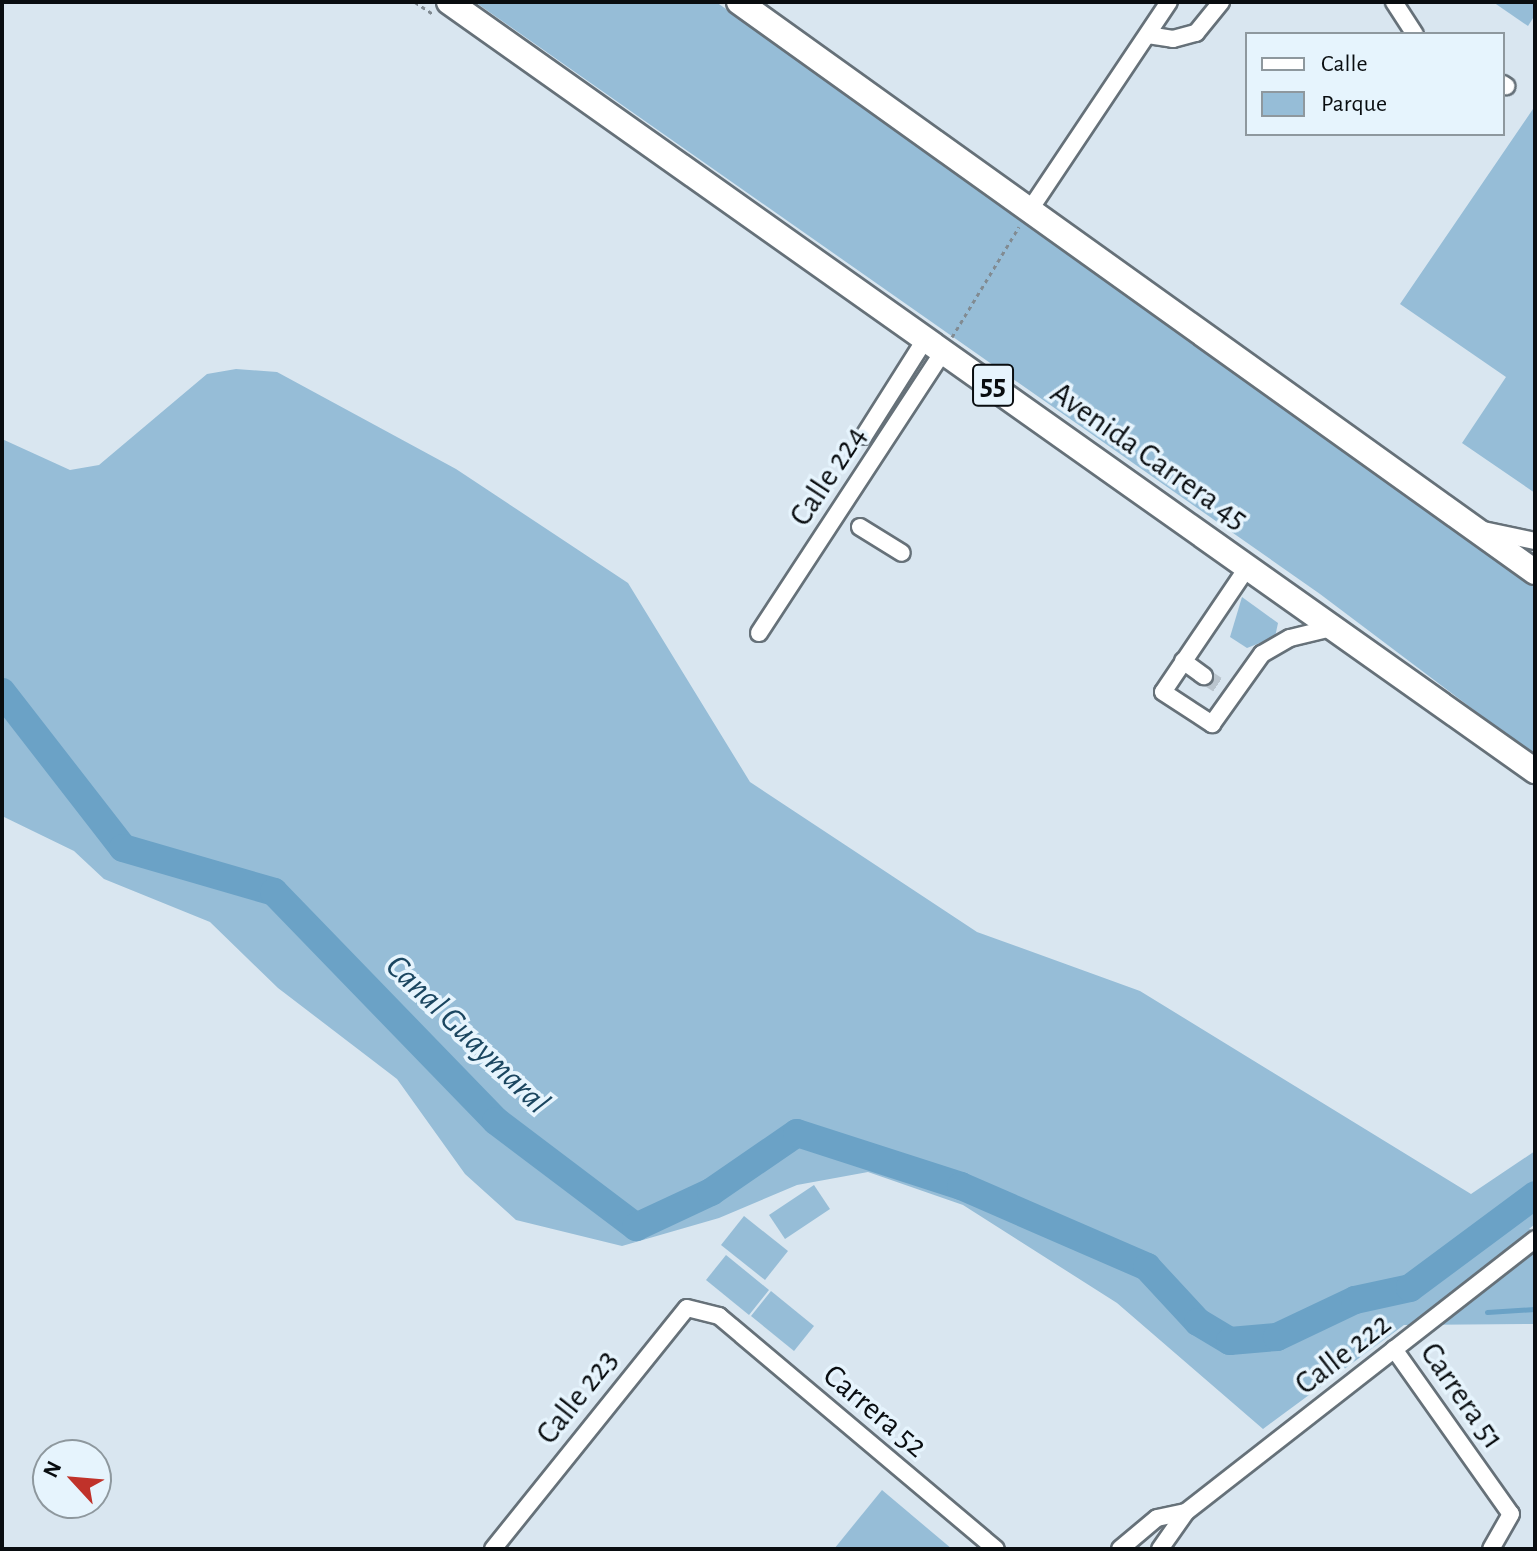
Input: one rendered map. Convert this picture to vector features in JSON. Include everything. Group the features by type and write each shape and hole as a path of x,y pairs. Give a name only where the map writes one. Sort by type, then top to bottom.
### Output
{"highway":[{"name":"Avenida Carrera 45","path":"449,2 1249,565 1535,771"},
{"path":"739,2 1031,208 1535,572"}],"street":[{"path":"1031,208 1169,2"},
{"path":"1148,35 1173,39 1196,33 1221,2"},
{"path":"1394,2 1414,32"},
{"path":"864,436 935,344"},
{"name":"Calle 224","path":"759,633 935,344"},
{"path":"860,527 902,553"},
{"path":"1473,528 1535,541"},
{"path":"1249,565 1163,692 1212,724 1226,691 1270,648 1335,627"},
{"path":"1183,661 1204,676"},
{"name":"Calle 222","path":"1160,1549 1186,1512 1535,1239"},
{"name":"Calle 223","path":"493,1549 677,1316 687,1308 719,1316"},
{"name":"Carrera 52","path":"719,1316 996,1549"},
{"name":"Carrera 51","path":"1394,1349 1511,1514 1491,1549"},
{"name":"Calle 222","path":"1120,1549 1157,1518 1186,1512"}],"path":[{"path":"935,344 1031,208"}],"green space":[{"path":"475,2 716,2 1042,230 1535,585 1535,756 1320,594"},
{"path":"1493,2 1535,2 1535,15 1528,26"},
{"path":"1535,106 1535,493 1462,443 1506,377 1400,304"},
{"path":"236,369 277,372 456,469 628,583 750,782 977,932 1140,991 1471,1194 1535,1151 1535,1224 1529,1229 1535,1231 1535,1324 1404,1325 1263,1429 1117,1303 963,1205 868,1172 797,1185 719,1218 622,1246 516,1220 465,1174 397,1079 278,988 210,922 104,879 74,851 2,816 2,439 70,470 99,465 207,374"},
{"path":"1242,597 1278,623 1275,637 1247,648 1230,637"},
{"path":"814,1185 830,1209 785,1239 769,1215"},
{"path":"744,1216 788,1251 765,1280 721,1245"},
{"path":"726,1255 769,1290 749,1315 706,1280"},
{"path":"771,1291 814,1326 794,1351 751,1316"},
{"path":"882,1490 952,1549 834,1549"}],"waterway":[{"name":"Canal Guaymaral","path":"2,692 123,848 274,892 496,1121 636,1227 711,1192 797,1133 961,1186 1147,1267 1198,1322 1230,1341 1277,1337 1355,1300 1410,1288 1535,1195"},
{"path":"1487,1312 1535,1309"}],"tunnel":[{"path":"1204,676 1221,687"}]}
